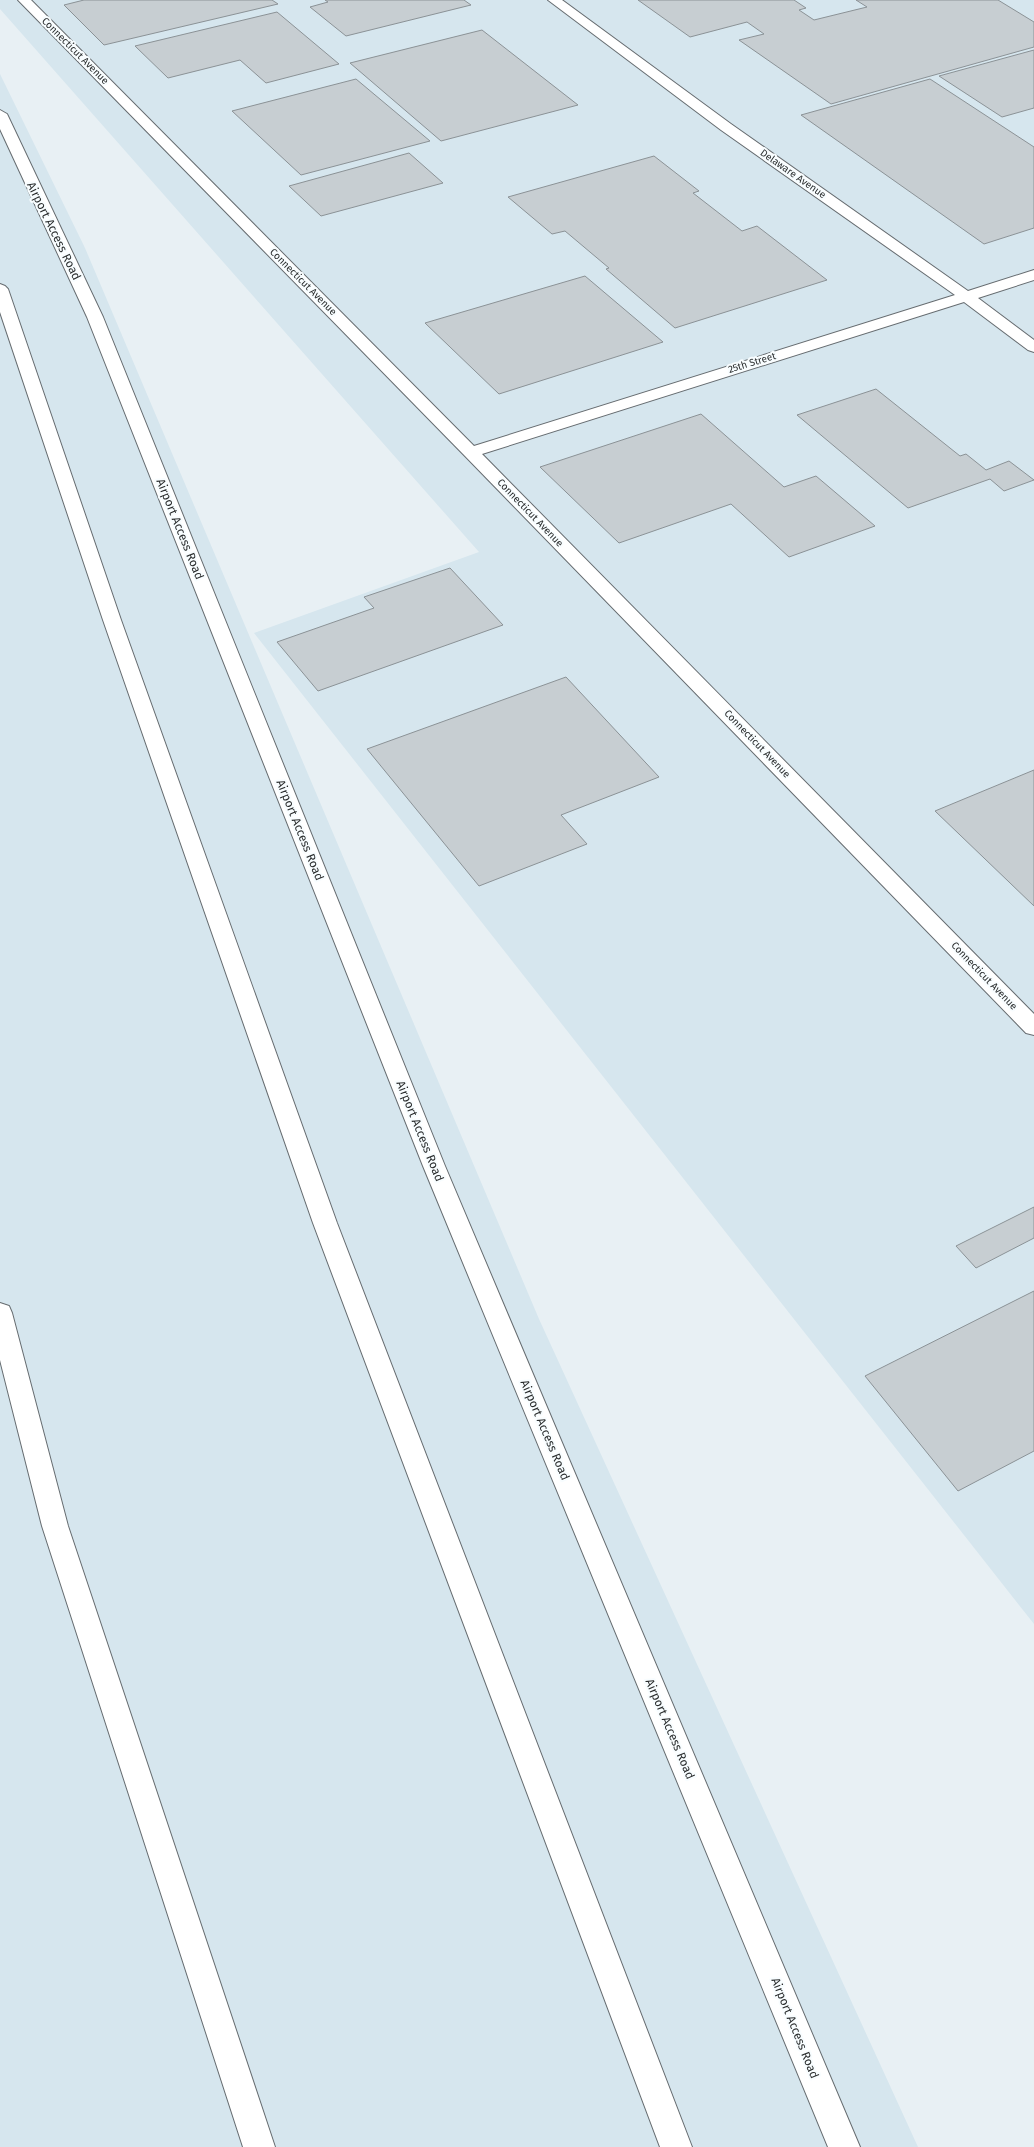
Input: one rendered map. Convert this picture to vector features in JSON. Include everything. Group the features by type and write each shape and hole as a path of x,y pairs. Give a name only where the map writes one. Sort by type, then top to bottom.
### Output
{"main road":[{"name":"Connecticut Avenue","path":"24,0 471,452 1034,1027"},
{"name":"Delaware Avenue","path":"554,0 726,127 966,296 1034,347"},
{"name":"Airport Access Road","path":"0,114 95,317 434,1166 754,1928 844,2147"},
{"name":"25th Street","path":"471,452 1034,275"},
{"path":"0,290 112,620 325,1223 676,2147"},
{"path":"0,1313 55,1526 259,2147"}],"shaded area":[{"path":"0,0 1034,0 1034,1624 254,633 479,552 0,9"},
{"path":"0,74 85,248 539,1319 918,2147 0,2147"}],"building":[{"path":"84,0 272,0 278,4 104,45 64,5"},
{"path":"325,0 464,0 471,5 346,36 310,7 328,2"},
{"path":"638,0 794,0 806,8 799,10 814,20 867,7 856,0 998,0 1034,22 1034,47 831,104 739,40 764,34 747,22 690,37"},
{"path":"277,12 339,64 266,83 240,60 168,78 135,46"},
{"path":"482,30 578,105 441,141 350,63"},
{"path":"1034,50 1034,108 1002,117 939,76"},
{"path":"356,79 430,141 301,175 232,111"},
{"path":"930,79 1034,147 1034,228 984,244 801,115"},
{"path":"409,153 443,183 321,216 289,186"},
{"path":"654,156 699,191 693,193 742,231 757,226 827,280 675,328 606,269 609,268 565,231 552,234 508,197"},
{"path":"585,276 663,342 499,394 425,323"},
{"path":"876,389 960,456 966,454 986,470 1009,461 1034,480 1004,491 990,479 908,508 797,415"},
{"path":"701,414 784,487 816,476 875,526 789,557 731,504 619,543 540,467"},
{"path":"450,568 503,625 318,691 277,642 374,608 364,597"},
{"path":"566,677 659,777 561,815 587,844 479,886 367,749"},
{"path":"1034,770 1034,906 935,811"},
{"path":"1034,1207 1034,1238 976,1268 956,1246"},
{"path":"1034,1291 1034,1451 958,1491 865,1376"}]}
